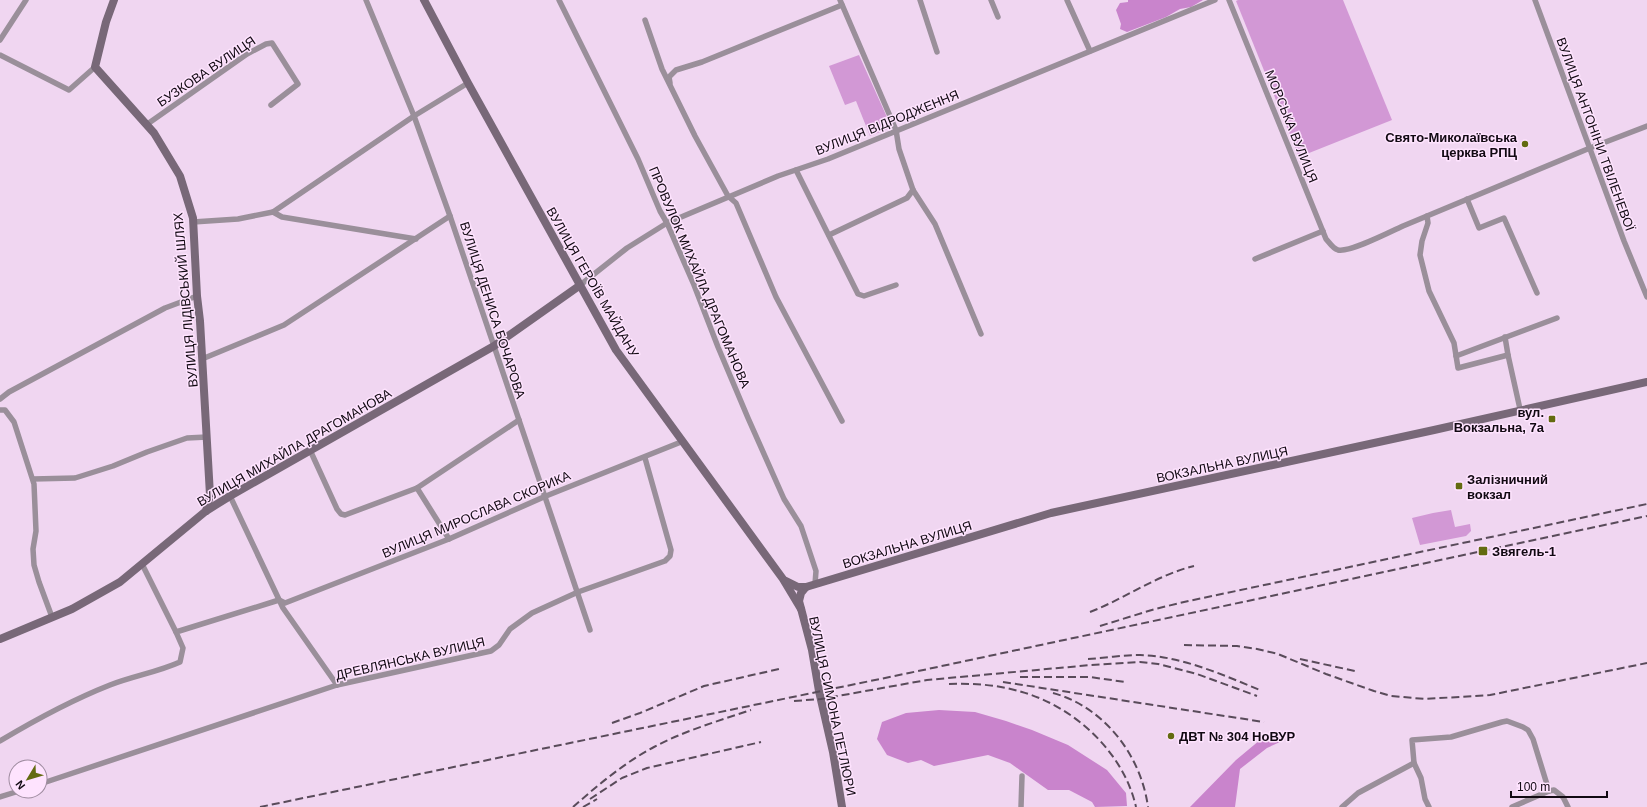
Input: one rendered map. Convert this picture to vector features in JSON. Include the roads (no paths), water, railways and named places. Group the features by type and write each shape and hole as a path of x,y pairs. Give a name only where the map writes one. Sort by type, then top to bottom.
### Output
{"street":[{"path":"0,40 26,0"},
{"path":"0,55 68,90 95,67 106,22 114,0"},
{"name":"ВУЛИЦЯ ДЕНИСА БОЧАРОВА","path":"366,0 414,116 450,216 546,496 590,630"},
{"name":"ВУЛИЦЯ ГЕРОЇВ МАЙДАНУ","path":"424,0 579,286 616,350 783,579 801,610"},
{"name":"ПРОВУЛОК МИХАЙЛА ДРАГОМАНОВА","path":"559,0 638,159 657,205 667,223 694,285 718,347 784,499 806,537 816,571 815,584"},
{"path":"920,0 937,52"},
{"path":"991,0 998,17"},
{"path":"1068,0 1090,51"},
{"name":"ВУЛИЦЯ ВІДРОДЖЕННЯ","path":"579,286 627,248 667,223 728,196 828,159 1215,0"},
{"name":"МОРСЬКА ВУЛИЦЯ","path":"1229,0 1326,239 1332,247 1339,250 1345,250 1376,239 1427,216"},
{"name":"ВУЛИЦЯ АНТОНІНИ ТВІЛЕНЕВОЇ","path":"1535,0 1624,241 1647,297"},
{"path":"671,85 669,77 676,70 841,3 896,130 899,149 913,190 935,224 981,334"},
{"path":"645,20 662,69 695,136 728,196 736,203 776,297 842,421"},
{"name":"БУЗКОВА ВУЛИЦЯ","path":"146,125 247,54 266,44 272,44 298,84 271,105"},
{"name":"ВУЛИЦЯ ЛІДІВСЬКИЙ ШЛЯХ","path":"95,67 154,133 180,176 193,222 210,495 206,511"},
{"path":"193,222 238,219 273,212 414,116 468,83"},
{"path":"1508,355 1458,368 1454,343 1429,291 1420,255 1422,241 1428,223 1427,216 1590,148 1647,126"},
{"path":"796,170 858,294 864,296 896,285"},
{"path":"829,234 907,198 913,190"},
{"path":"1467,199 1479,228 1504,218 1537,293"},
{"path":"273,212 282,217 416,239"},
{"path":"202,359 284,325 450,216"},
{"path":"1255,259 1323,231"},
{"name":"ВУЛИЦЯ МИХАЙЛА ДРАГОМАНОВА","path":"0,639 72,609 120,582 206,511 310,450 494,346 579,286"},
{"path":"0,399 9,392 165,308 197,296"},
{"path":"1456,356 1557,318"},
{"path":"1505,338 1520,409"},
{"name":"ВОКЗАЛЬНА ВУЛИЦЯ","path":"806,587 1051,513 1647,382"},
{"path":"0,410 5,410 10,414 14,422 33,479 36,505 36,531 33,549 34,564 52,617"},
{"path":"310,450 337,509 341,514 345,515 417,488 519,420"},
{"path":"33,479 74,478 113,466 187,438 207,437"},
{"name":"ВУЛИЦЯ МИРОСЛАВА СКОРИКА","path":"176,632 279,600 285,603 449,539 546,496 645,458 682,442"},
{"name":"ДРЕВЛЯНСЬКА ВУЛИЦЯ","path":"48,781 337,685 491,651 500,645 510,629 532,613 578,592 665,561 670,556 671,550 645,458"},
{"path":"417,488 449,539"},
{"path":"230,496 279,600 337,685"},
{"path":"0,741 54,712 110,685 180,662 183,648 142,564"},
{"path":"783,579 791,585 806,587"},
{"path":"801,610 799,601 801,593 806,587"},
{"name":"ВУЛИЦЯ СИМОНА ПЕТЛЮРИ","path":"801,610 812,650 819,691 833,752 842,807"},
{"path":"1429,807 1425,799 1421,778 1414,763 1412,740 1451,738 1507,721 1528,730 1533,739 1549,791"},
{"path":"1342,807 1358,793 1414,763"},
{"path":"1021,807 1022,776"},
{"path":"1512,807 1554,790 1562,797 1568,807"}],"railway":[{"path":"1100,626 1155,609 1184,602 1647,504"},
{"path":"260,807 909,673 1647,516"},
{"path":"1090,612 1167,575 1194,566"},
{"path":"1184,645 1237,646 1257,649 1278,654 1326,674 1374,691 1391,696 1425,699 1490,695 1647,663"},
{"path":"1088,659 1127,655 1155,656 1202,667 1260,690"},
{"path":"1300,659 1355,671"},
{"path":"794,701 821,699 927,680 1140,662 1158,664 1197,674 1257,696"},
{"path":"612,723 704,686 779,669"},
{"path":"1020,677 1090,677 1125,682"},
{"path":"1003,682 1264,722"},
{"path":"949,684 986,685 1022,692 1042,699 1060,709 1078,721 1109,751 1121,768 1130,787 1136,807"},
{"path":"1053,693 1088,709 1104,722 1117,736 1137,769 1144,788 1148,807"},
{"path":"573,807 622,767 665,741 689,731 751,710"},
{"path":"590,799 622,778 647,768 761,742"},
{"path":"583,807 597,799"}],"place":[{"name":"Свято-Миколаївська церква РПЦ","path":"1525,144"},
{"name":"вул. Вокзальна, 7а","path":"1552,419"},
{"name":"Залізничний вокзал","path":"1459,486"},
{"name":"Звягель-1","path":"1483,551"},
{"name":"ДВТ № 304 НоВУР","path":"1171,736"}]}
